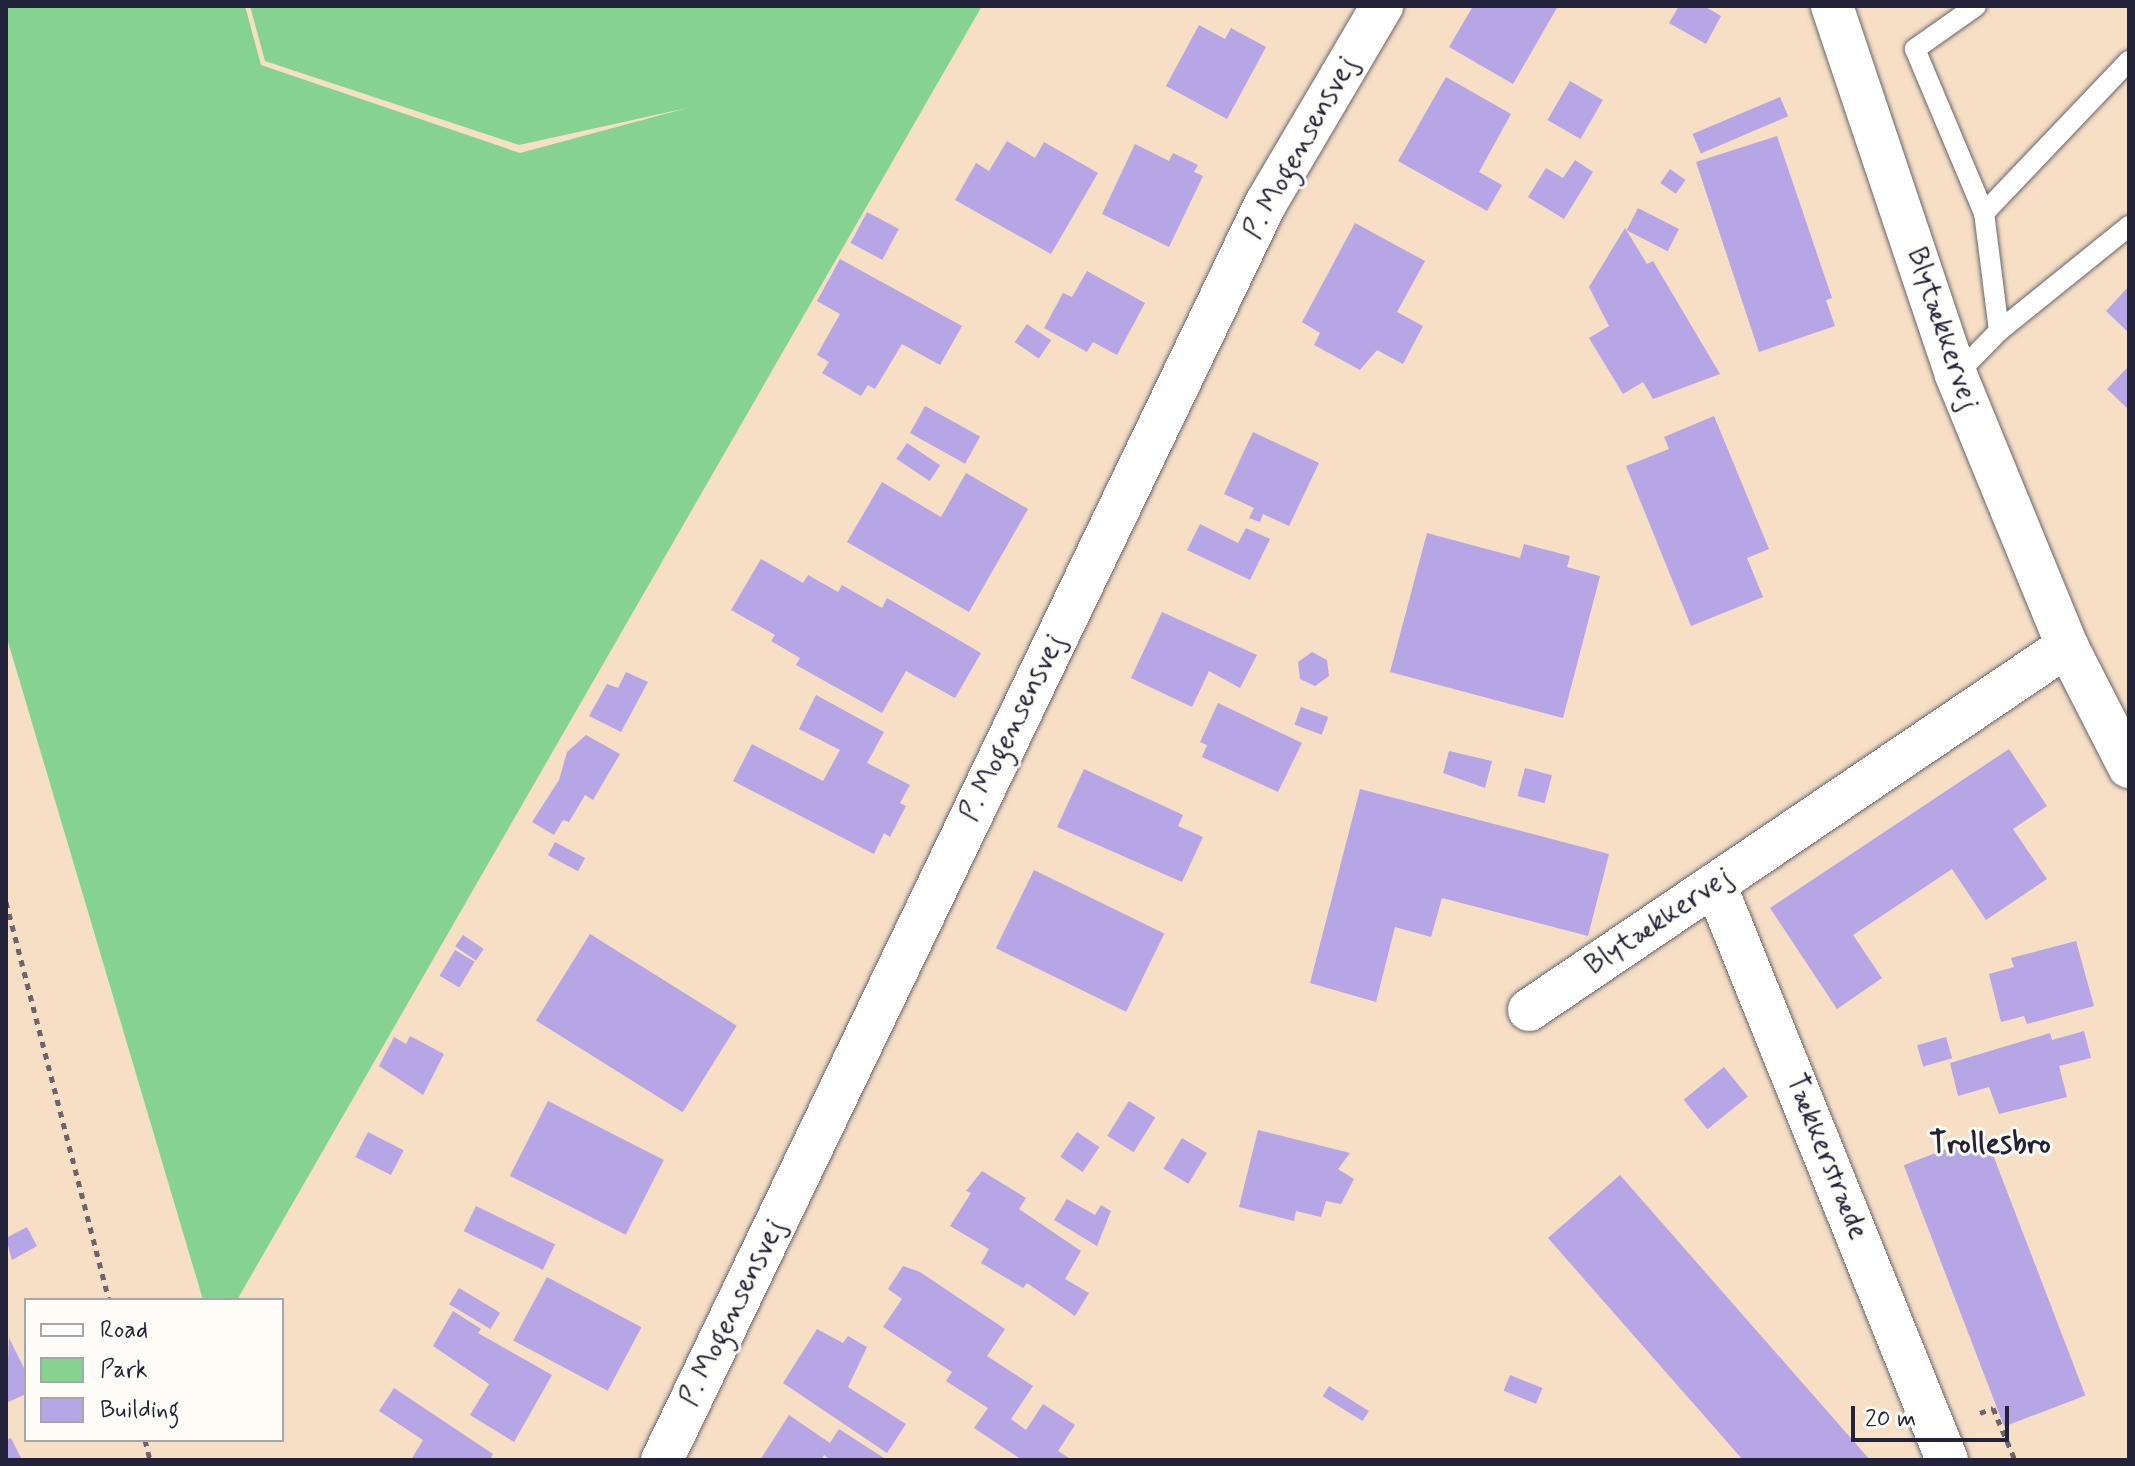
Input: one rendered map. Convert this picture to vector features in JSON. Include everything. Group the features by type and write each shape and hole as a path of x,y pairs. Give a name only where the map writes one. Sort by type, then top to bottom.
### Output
{"street":[{"name":"P. Mogensensvej","path":"662,1460 1266,203 1382,6"},
{"name":"Blytækkervej","path":"1832,6 1956,375 2067,646 2129,767"},
{"name":"Blytækkervej","path":"1529,1010 2067,646"},
{"name":"Tækkerstræde","path":"1715,884 1942,1445"}],"lane":[{"path":"1976,6 1915,49 1984,213 1999,331"},
{"path":"1984,213 2129,61"},
{"path":"1956,375 1999,331 2129,226"}],"path":[{"path":"6,902 108,1298"}],"green space":[{"path":"6,6 245,6 261,65 520,153 687,108 519,145 265,61 250,6 982,6 238,1298 202,1298 6,635"}],"building":[{"path":"1473,6 1558,6 1513,84 1449,47"},
{"path":"1679,6 1704,6 1721,16 1706,44 1669,23"},
{"path":"1199,25 1225,39 1231,28 1266,47 1227,119 1166,86"},
{"path":"1446,77 1511,114 1479,172 1502,185 1487,211 1398,161"},
{"path":"1570,81 1603,100 1580,139 1548,120"},
{"path":"1780,97 1788,116 1701,153 1693,134"},
{"path":"1777,136 1832,298 1826,300 1835,326 1759,352 1696,162"},
{"path":"1007,141 1035,158 1044,142 1098,173 1051,254 955,200 976,163 989,171"},
{"path":"1135,144 1169,161 1173,153 1198,165 1194,172 1203,176 1169,247 1102,214"},
{"path":"1575,160 1593,172 1564,219 1528,197 1546,168 1563,178"},
{"path":"1670,169 1686,180 1676,194 1660,183"},
{"path":"1638,208 1679,229 1668,251 1627,230"},
{"path":"867,212 899,229 882,260 851,243"},
{"path":"1355,223 1425,261 1397,312 1423,326 1403,364 1377,350 1360,370 1314,345 1320,333 1302,322"},
{"path":"1625,228 1647,264 1653,261 1720,374 1653,399 1643,382 1623,394 1589,338 1609,326 1589,287"},
{"path":"840,259 962,326 940,365 902,344 875,389 868,385 861,396 822,373 829,362 817,355 840,314 817,301"},
{"path":"1087,271 1145,303 1117,355 1093,342 1087,352 1044,328 1063,293 1072,297"},
{"path":"2129,286 2129,333 2106,311"},
{"path":"1027,324 1051,340 1039,358 1015,342"},
{"path":"2129,366 2129,410 2107,389"},
{"path":"925,406 980,437 965,464 910,433"},
{"path":"1714,416 1769,549 1747,558 1763,597 1691,626 1626,466 1669,449 1664,437"},
{"path":"1253,432 1319,463 1289,526 1263,514 1260,522 1249,518 1254,508 1224,494"},
{"path":"907,443 940,465 930,481 896,459"},
{"path":"966,473 1028,509 969,612 847,542 882,482 941,517"},
{"path":"1200,524 1238,543 1246,528 1270,539 1250,580 1187,550"},
{"path":"1427,533 1520,558 1524,544 1570,556 1567,567 1600,576 1563,718 1390,672"},
{"path":"761,559 803,583 808,575 838,592 842,585 882,608 887,598 981,653 955,698 906,671 882,713 796,665 800,658 771,641 775,635 731,610"},
{"path":"1162,612 1257,655 1240,688 1209,671 1192,707 1131,678"},
{"path":"1312,652 1327,660 1329,676 1315,686 1300,679 1298,662"},
{"path":"626,672 648,682 621,732 589,716 607,684 618,688"},
{"path":"816,695 884,732 867,763 910,785 900,803 906,806 890,837 884,833 874,854 733,781 752,744 823,781 840,750 799,729"},
{"path":"1218,703 1302,743 1278,792 1202,757 1207,745 1200,742"},
{"path":"1301,707 1328,717 1322,735 1295,725"},
{"path":"586,735 620,754 593,800 585,795 569,822 563,820 554,835 532,822 559,780 567,752"},
{"path":"2009,749 2047,806 2013,829 2047,879 1986,920 1952,869 1853,935 1882,978 1837,1009 1770,908"},
{"path":"1449,751 1492,761 1485,788 1443,773"},
{"path":"1525,768 1552,775 1545,803 1517,796"},
{"path":"1084,769 1183,815 1178,826 1203,837 1182,882 1057,827"},
{"path":"1360,789 1609,854 1588,936 1442,898 1431,937 1395,927 1376,1002 1310,983"},
{"path":"555,842 585,858 578,871 548,855"},
{"path":"1034,870 1164,934 1126,1012 996,948"},
{"path":"590,934 737,1026 683,1112 536,1021"},
{"path":"463,935 484,949 476,961 455,947"},
{"path":"2076,941 2094,1006 2027,1024 2024,1016 2001,1022 1989,974 2014,967 2011,958"},
{"path":"455,950 475,962 459,988 440,976"},
{"path":"2084,1031 2091,1058 2059,1066 2067,1097 1999,1114 1989,1087 1958,1096 1950,1063 2050,1033 2052,1040"},
{"path":"410,1036 444,1054 423,1095 379,1066 394,1037 406,1044"},
{"path":"1946,1037 1952,1058 1923,1066 1917,1045"},
{"path":"1724,1067 1748,1097 1708,1129 1684,1100"},
{"path":"548,1101 664,1160 626,1235 510,1176"},
{"path":"1129,1101 1155,1117 1134,1152 1107,1136"},
{"path":"1258,1130 1350,1153 1338,1169 1354,1179 1341,1204 1326,1201 1321,1217 1296,1211 1294,1221 1239,1207"},
{"path":"368,1132 404,1150 391,1175 355,1157"},
{"path":"1077,1132 1099,1147 1083,1172 1060,1157"},
{"path":"1985,1134 2085,1395 2004,1427 1904,1165"},
{"path":"1182,1138 1207,1153 1188,1184 1163,1169"},
{"path":"982,1171 1026,1198 1019,1209 1081,1251 1065,1279 1089,1293 1075,1316 1027,1283 1023,1288 981,1263 989,1249 950,1226 971,1193 966,1191"},
{"path":"1620,1175 1870,1460 1743,1460 1548,1238"},
{"path":"1067,1199 1095,1215 1101,1205 1111,1211 1097,1246 1054,1220"},
{"path":"476,1206 555,1245 543,1270 464,1231"},
{"path":"27,1227 37,1246 12,1260 6,1238"},
{"path":"903,1266 920,1272 1005,1329 987,1356 1033,1386 1011,1419 1026,1430 1043,1404 1075,1425 1058,1451 1072,1460 1022,1460 974,1428 988,1408 946,1381 952,1372 883,1327 902,1299 888,1289"},
{"path":"547,1277 641,1327 608,1391 513,1341"},
{"path":"459,1288 500,1313 490,1329 449,1304"},
{"path":"453,1311 481,1329 478,1333 552,1375 514,1442 470,1415 489,1384 433,1346"},
{"path":"817,1329 843,1343 848,1336 867,1347 848,1387 906,1424 887,1453 783,1383"},
{"path":"9,1338 24,1368 24,1395 6,1403"},
{"path":"1510,1375 1542,1388 1536,1404 1504,1391"},
{"path":"1329,1386 1369,1411 1362,1421 1323,1396"},
{"path":"394,1388 493,1454 490,1460 411,1460 423,1440 379,1411"},
{"path":"789,1415 830,1443 839,1429 887,1460 831,1460 824,1455 821,1460 760,1460"},
{"path":"11,1438 22,1460 6,1460 6,1440"}],"district":[{"name":"Trollesbro","path":"1990,1144"}]}
